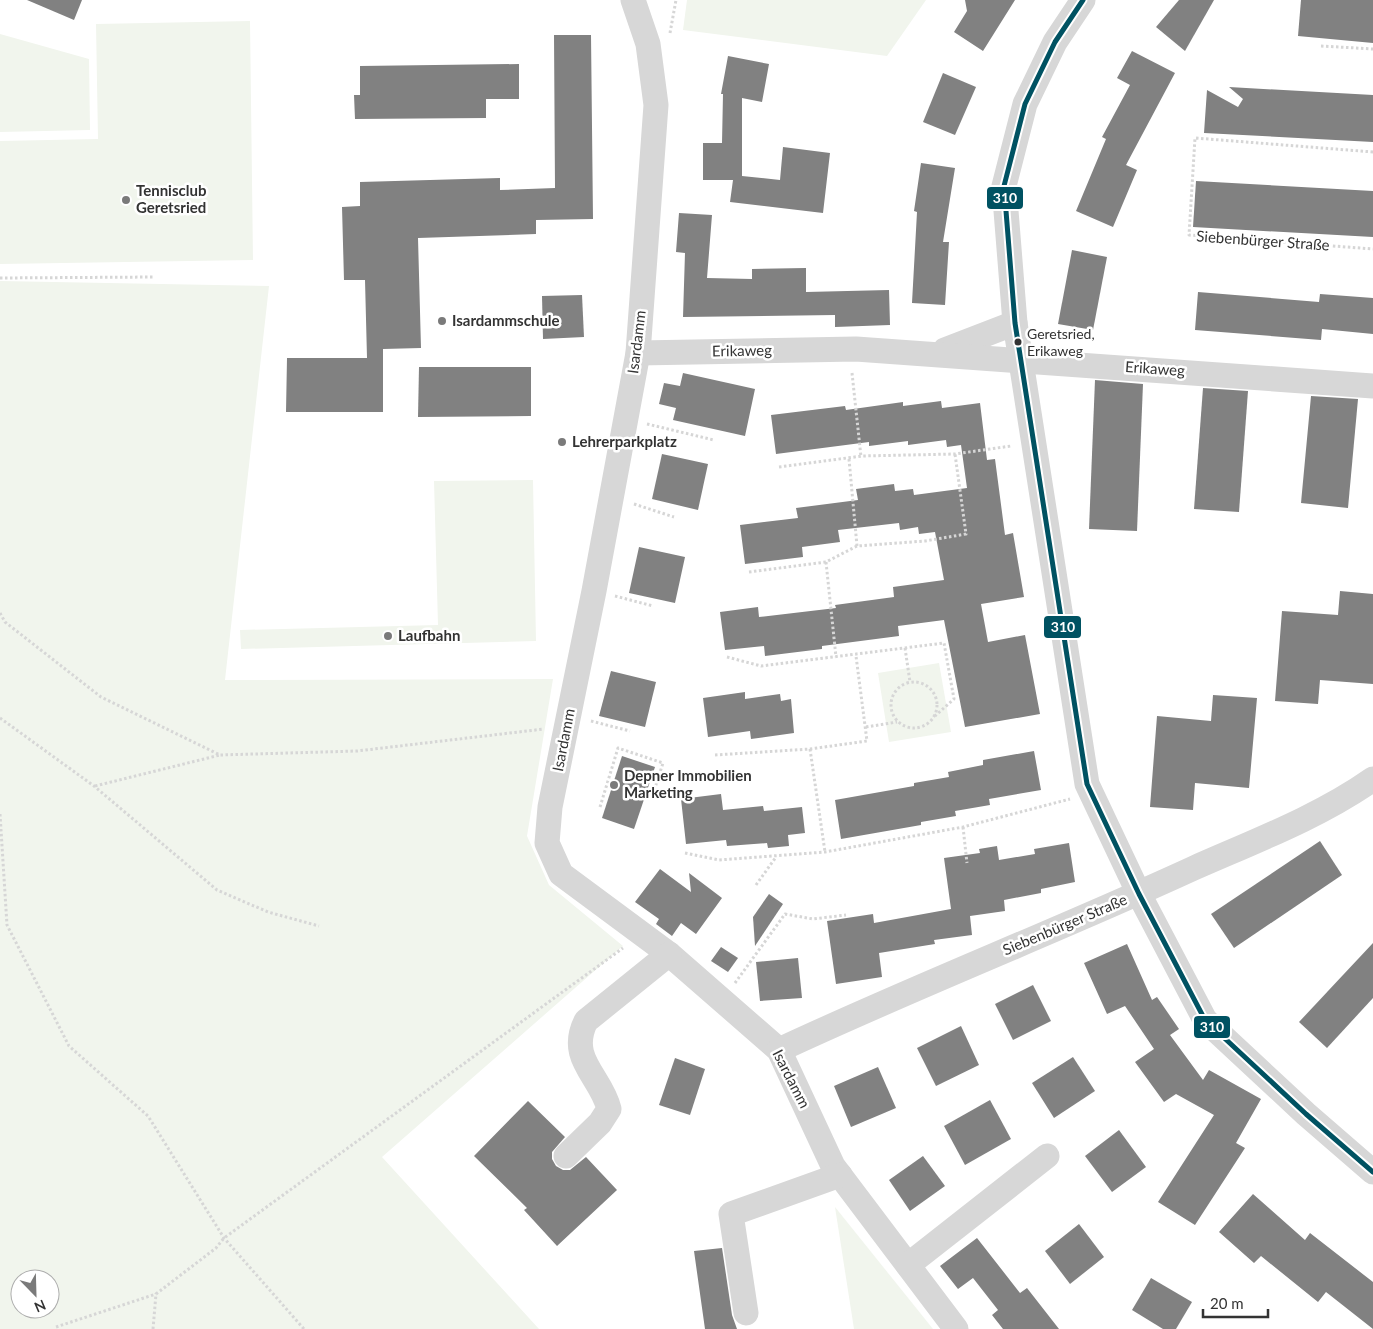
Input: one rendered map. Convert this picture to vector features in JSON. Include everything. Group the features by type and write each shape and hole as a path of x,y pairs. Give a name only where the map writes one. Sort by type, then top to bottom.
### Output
{"street":[{"name":"Isardamm","path":"633,0 648,44 656,105 638,353 594,591 550,807 547,842 561,874 669,954 780,1050 833,1166 956,1329"},
{"path":"1083,0 1055,42 1025,104 1004,186 1015,323 1087,784 1139,894 1205,1020 1306,1114 1373,1172"},
{"name":"Erikaweg","path":"936,353 1015,323"},
{"name":"Erikaweg","path":"638,353 850,348 1373,386"},
{"name":"Siebenbürger Straße","path":"780,1050 863,1011 1139,894 1341,802 1373,779"},
{"path":"566,1156 600,1123 609,1109 606,1099 583,1062 580,1033 586,1022 669,954"},
{"path":"908,1265 1047,1156"},
{"path":"746,1313 732,1214 840,1175"}],"path":[{"path":"1321,46 1373,49"},
{"name":"Siebenbürger Straße","path":"1373,152 1195,138 1189,236 1373,249"},
{"path":"0,278 155,276"},
{"path":"850,348 861,456"},
{"path":"625,419 714,440"},
{"path":"779,467 861,456 955,454 1034,443"},
{"path":"749,572 826,562 857,546 925,541 966,534 955,454"},
{"path":"849,459 857,546"},
{"path":"610,497 674,516"},
{"path":"826,562 836,657"},
{"path":"594,591 653,606"},
{"path":"0,613 5,622 101,697 220,755"},
{"path":"726,657 761,666 856,656 944,643 954,699 930,722 918,728 904,726 898,722 891,709 891,702 897,688 910,682 925,684 935,694 937,709 935,716"},
{"path":"905,648 910,682"},
{"path":"715,756 810,749 867,741 856,656"},
{"path":"0,718 94,786 217,890 268,912 319,926"},
{"path":"94,786 220,755 357,751 568,720 630,731"},
{"path":"866,727 898,722"},
{"path":"600,807 618,748 663,763 651,800"},
{"path":"810,749 824,852"},
{"path":"686,853 719,860 824,852 963,827 1091,793"},
{"path":"0,814 7,925 69,1046 148,1116 224,1238 304,1329"},
{"path":"963,827 967,863"},
{"path":"756,885 777,856"},
{"path":"723,1000 785,914 813,919 846,915"},
{"path":"56,1327 156,1294 216,1248 224,1238 642,934"},
{"path":"153,1329 156,1294"}],"shaded area":[{"path":"687,0 926,0 887,56 683,30"},
{"name":"Tennisclub Geretsried","path":"250,21 253,260 0,264 0,141 98,139 96,24"},
{"path":"0,34 89,59 90,130 0,132"},
{"path":"0,281 269,286 225,680 553,679 527,836 549,885 623,946 382,1157 539,1329 0,1329"},
{"path":"533,480 536,641 241,649 240,630 438,625 434,481"},
{"path":"939,663 951,732 889,742 878,673"},
{"path":"835,1207 933,1329 854,1329"}],"building":[{"path":"27,0 82,0 74,20"},
{"path":"965,0 1015,0 983,51 954,32 967,11"},
{"path":"1179,0 1214,0 1185,51 1156,27"},
{"path":"1301,0 1373,0 1373,43 1298,36"},
{"path":"554,35 591,35 593,219 536,220 536,234 418,238 421,348 383,349 383,412 286,412 287,358 367,358 365,280 344,280 342,207 360,206 360,182 500,178 500,190 555,188"},
{"path":"1132,51 1175,73 1126,165 1137,170 1113,227 1076,211 1106,139 1102,137 1130,85 1117,78"},
{"path":"728,56 769,64 762,102 742,98 742,176 780,180 783,147 830,153 823,213 730,202 733,180 703,180 703,143 722,143 723,94 721,94"},
{"path":"519,64 519,99 486,99 486,118 355,119 354,95 360,95 360,66"},
{"path":"943,73 976,87 955,135 923,122"},
{"path":"1229,87 1373,95 1373,142 1204,133 1207,90 1238,107 1243,99"},
{"path":"921,163 955,168 943,242 949,242 945,305 912,303 917,212 914,211"},
{"path":"1196,181 1373,191 1373,237 1193,227"},
{"path":"679,213 712,215 707,278 752,279 752,269 806,268 806,292 889,290 890,325 835,327 835,315 683,317 685,253 676,252"},
{"path":"1072,250 1107,257 1093,330 1058,324"},
{"path":"1198,292 1319,302 1320,294 1373,298 1373,334 1322,329 1321,340 1195,330"},
{"path":"582,295 584,337 543,339 542,296"},
{"path":"419,367 531,367 531,416 418,417"},
{"path":"683,373 755,389 745,436 673,420 676,408 659,404 664,383 680,386"},
{"path":"1095,380 1143,384 1137,531 1089,529"},
{"path":"1203,388 1248,391 1239,512 1194,509"},
{"path":"1311,396 1358,399 1348,508 1301,503"},
{"path":"941,401 942,408 980,403 987,460 995,459 1005,535 1013,533 1024,597 981,604 988,642 1025,635 1040,714 965,727 944,620 898,626 899,636 822,646 822,649 765,656 764,646 725,650 720,612 758,607 759,617 836,608 835,605 894,597 893,587 944,580 935,532 919,534 918,527 900,530 899,523 838,530 840,542 802,547 803,557 745,564 740,525 798,518 796,508 858,500 856,489 894,484 895,491 913,489 914,495 967,488 961,445 947,447 946,440 908,445 908,441 869,446 869,442 776,454 771,415 845,406 846,410 903,402 903,406"},
{"path":"662,454 708,464 698,510 652,499"},
{"path":"639,547 685,557 675,603 629,593"},
{"path":"1340,591 1373,594 1373,684 1320,680 1318,704 1275,701 1282,611 1338,615"},
{"path":"611,671 656,682 645,727 599,716"},
{"path":"745,692 745,699 780,694 781,701 791,699 794,733 751,739 750,731 708,737 703,698"},
{"path":"1213,695 1257,698 1249,788 1195,783 1193,810 1150,807 1157,716 1211,721"},
{"path":"1034,751 1041,790 989,799 990,805 955,811 956,816 921,822 921,825 841,839 835,800 914,786 914,783 949,777 948,772 983,765 983,760"},
{"path":"622,756 655,767 634,829 602,818"},
{"path":"721,794 723,810 763,806 764,811 802,807 805,833 788,835 789,846 768,848 767,843 727,846 726,840 686,844 681,799"},
{"path":"1320,841 1342,875 1234,948 1211,914"},
{"path":"1069,843 1075,882 1041,889 1041,893 1004,900 1005,911 970,916 972,935 934,940 935,944 879,953 882,977 836,984 827,921 873,914 874,923 951,909 944,858 980,853 979,849 997,846 999,860 1035,854 1034,849"},
{"path":"660,869 691,892 689,873 722,898 696,934 681,923 672,936 656,924 659,919 635,902"},
{"path":"769,894 783,904 755,946 753,917"},
{"path":"1373,943 1373,998 1327,1048 1299,1022"},
{"path":"1127,944 1152,1000 1157,997 1179,1029 1170,1035 1203,1080 1209,1070 1261,1099 1236,1143 1245,1148 1195,1225 1158,1202 1214,1115 1176,1094 1164,1102 1135,1062 1154,1049 1125,1006 1107,1014 1084,963"},
{"path":"721,947 738,958 728,972 711,961"},
{"path":"798,958 802,998 760,1001 756,962"},
{"path":"1033,985 1051,1021 1013,1040 995,1004"},
{"path":"961,1026 979,1065 936,1086 917,1048"},
{"path":"1073,1057 1095,1091 1054,1118 1032,1083"},
{"path":"675,1058 705,1069 690,1115 659,1105"},
{"path":"878,1067 896,1108 851,1127 834,1086"},
{"path":"990,1100 1011,1139 965,1165 944,1126"},
{"path":"528,1101 565,1137 552,1152 552,1159 556,1166 563,1170 570,1170 586,1157 617,1190 557,1246 524,1210 527,1208 474,1156"},
{"path":"1119,1130 1146,1167 1112,1192 1085,1156"},
{"path":"923,1156 945,1186 910,1211 889,1180"},
{"path":"1253,1194 1305,1240 1310,1233 1373,1282 1373,1329 1326,1292 1318,1302 1261,1256 1254,1263 1219,1232"},
{"path":"1079,1224 1104,1257 1070,1284 1045,1251"},
{"path":"977,1238 1020,1293 1027,1288 1059,1329 1003,1329 992,1315 998,1310 973,1278 958,1289 940,1266"},
{"path":"722,1248 732,1315 737,1329 705,1329 694,1251"},
{"path":"1151,1278 1192,1302 1176,1329 1163,1329 1132,1310"}],"transit line":[{"name":"310","path":"1083,0 1055,42 1025,104 1004,186 1015,323 1087,784 1139,894 1205,1020 1306,1114 1373,1172"}],"place":[{"name":"Tennisclub Geretsried","path":"126,200"},
{"name":"Isardammschule","path":"442,321"},
{"name":"Geretsried, Erikaweg","path":"1018,342"},
{"name":"Lehrerparkplatz","path":"562,442"},
{"name":"Laufbahn","path":"388,636"},
{"name":"Depner Immobilien Marketing","path":"614,785"}]}
